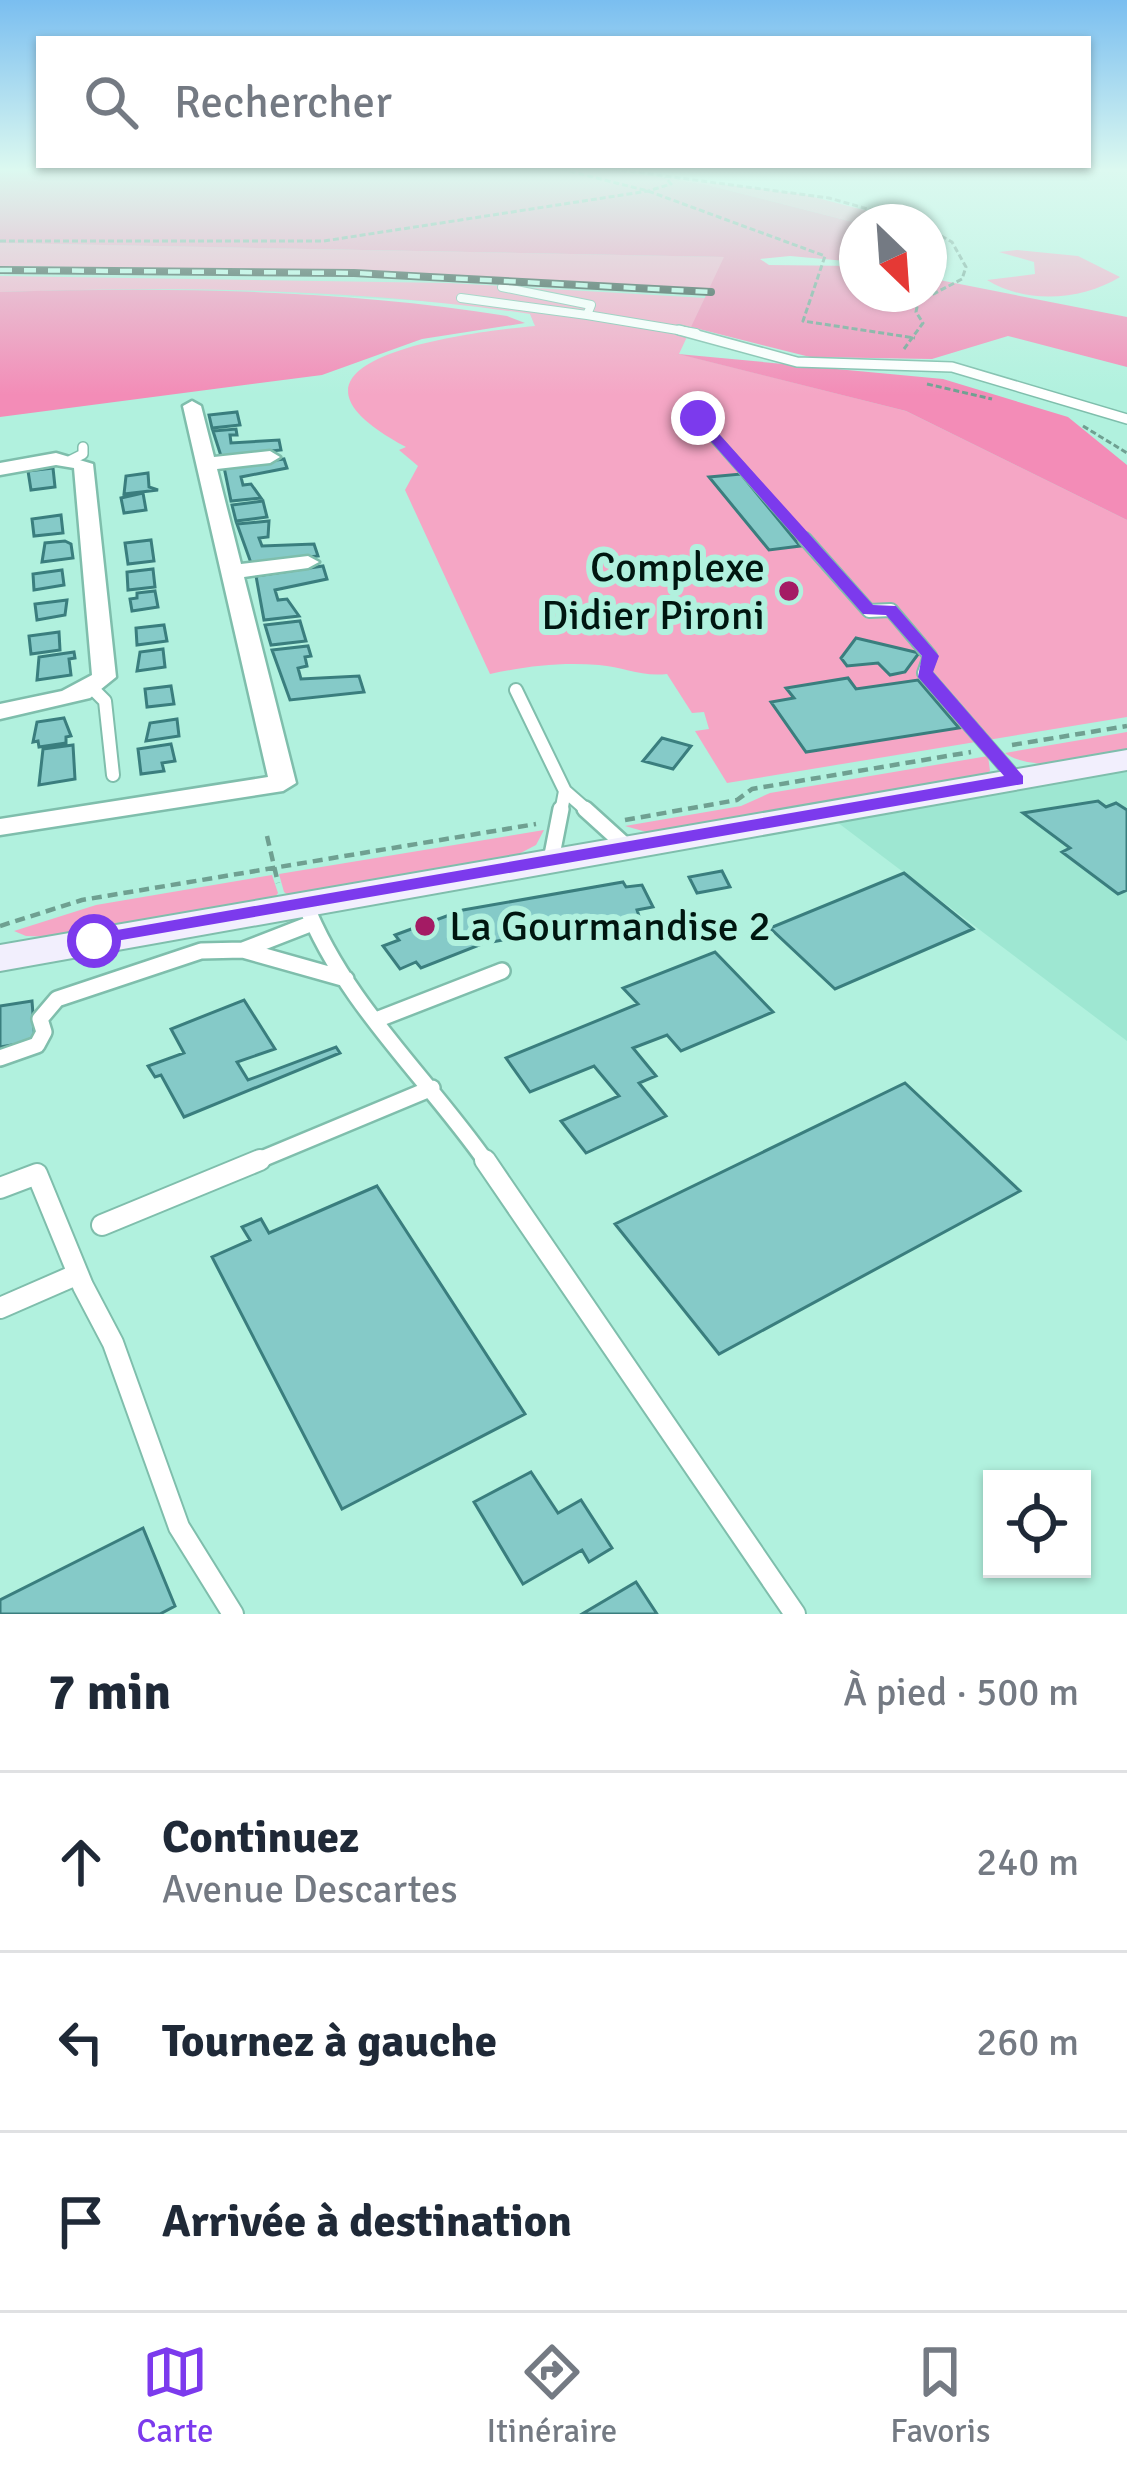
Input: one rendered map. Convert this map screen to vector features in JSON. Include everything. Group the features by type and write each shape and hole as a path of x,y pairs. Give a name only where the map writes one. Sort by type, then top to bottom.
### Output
{"main road":[{"path":"0,958 307,914 551,860 1127,760"}],"street":[{"path":"0,827 283,783 192,406"},
{"path":"0,469 77,453 82,464 104,677 93,689 0,712"},
{"path":"206,464 270,457"},
{"path":"232,572 308,562"}],"lane":[{"path":"502,287 592,305 587,315"},
{"path":"460,298 694,332 797,362 952,367 1127,419"},
{"path":"698,418 869,610 891,610 931,656 924,673 1017,780"},
{"path":"93,689 105,701 113,776"},
{"path":"517,690 565,791 627,847"},
{"path":"551,860 565,791"},
{"path":"243,950 307,914 346,979 432,1088 795,1614"},
{"path":"0,1058 37,1045 44,1032 40,1018 57,999 201,951 243,950 346,979"},
{"path":"376,1020 502,971"},
{"path":"102,1225 432,1088"},
{"path":"0,1189 37,1174 78,1274 113,1343 179,1526 233,1614"},
{"path":"0,1308 78,1274"}],"path":[{"path":"793,244 825,256 803,321 915,338"},
{"path":"267,836 272,858"}],"shaded area":[{"path":"0,244 725,257 678,354 534,324 530,313 458,303 266,292 0,292"},
{"path":"0,244 725,257 710,289 308,270 0,266"},
{"path":"68,244 839,244 839,260 760,259 769,265 839,266 839,312 947,312 947,282 1127,317 1127,367 1008,336 932,359 810,357 691,327 724,257"},
{"path":"999,252 1078,256 1120,277 1089,291 1055,296 1020,293 987,280 1035,274 1034,262"},
{"name":"Complexe Didier Pironi","path":"0,276 448,283 705,298 679,354 906,411 1127,520 1127,717 727,783 695,731 709,729 704,712 692,713 667,674 571,664 490,674 405,490 418,466 399,450 406,447 362,417 348,392 358,372 385,356 464,335 535,326 530,314 265,291 0,292"},
{"path":"190,290 317,295 444,307 525,323 422,339 322,375 0,417 0,292"},
{"path":"678,354 943,379 1068,417 1127,465 1127,520 906,411"},
{"path":"1127,732 1127,753 1098,758 1047,764 1005,753"},
{"path":"988,756 990,771 975,779 650,833 625,826 741,806 770,793"},
{"path":"1127,768 1127,1041 833,819"},
{"path":"544,830 536,845 511,858 291,897 284,892 279,874"},
{"path":"272,875 278,893 274,899 58,937 14,931 96,905"}],"building":[{"path":"237,412 240,425 212,428 209,415"},
{"path":"236,429 237,435 230,435 231,443 279,440 281,450 221,456 213,431"},
{"path":"284,459 287,468 241,477 243,485 251,484 261,498 231,501 224,467"},
{"path":"53,468 55,487 31,490 28,471"},
{"path":"148,473 149,487 158,490 124,494 126,476"},
{"path":"741,474 800,546 769,550 709,477"},
{"path":"143,493 146,510 124,513 121,498"},
{"path":"263,501 267,517 236,521 232,505"},
{"path":"61,515 63,533 34,536 32,519"},
{"path":"269,521 268,537 259,538 262,546 314,544 318,556 251,563 237,524"},
{"path":"151,540 154,561 128,564 125,543"},
{"path":"45,543 71,544 73,558 42,562"},
{"path":"323,566 327,579 275,590 278,600 287,599 299,616 264,620 256,576"},
{"path":"153,569 155,587 128,590 127,572"},
{"path":"62,570 64,585 34,590 33,574"},
{"path":"155,591 158,607 132,611 130,599"},
{"path":"67,600 65,615 37,620 35,604"},
{"path":"300,621 306,641 271,645 265,625"},
{"path":"164,625 167,641 137,645 136,628"},
{"path":"59,632 60,650 31,654 29,636"},
{"path":"856,638 919,653 905,672 890,675 878,663 847,666 841,658"},
{"path":"308,646 307,666 298,668 301,679 359,676 364,692 290,700 272,650"},
{"path":"163,649 165,667 137,671 140,652"},
{"path":"74,652 75,658 69,659 71,675 37,680 39,657"},
{"path":"848,678 856,689 918,680 959,728 806,752 771,702 794,698 786,688"},
{"path":"171,686 174,704 147,707 145,689"},
{"path":"64,718 71,736 66,743 39,747 38,741 33,742 37,722"},
{"path":"177,719 179,736 146,741 150,723"},
{"path":"662,738 691,746 673,769 643,761"},
{"path":"171,744 175,761 162,763 164,771 141,774 138,749"},
{"path":"73,745 75,779 39,785 43,749"},
{"path":"1098,801 1127,810 1127,890 1118,894 1062,852 1070,848 1023,813"},
{"path":"722,871 730,887 697,893 689,877"},
{"path":"904,873 973,929 835,989 770,928"},
{"path":"623,882 626,887 642,885 653,907 637,910 639,916 575,927 573,922 562,924 564,929 486,943 484,938 477,939 482,944 421,968 416,962 400,969 383,946 399,940 395,935 463,910"},
{"path":"715,952 773,1012 681,1051 667,1035 633,1048 656,1076 639,1083 666,1116 586,1153 561,1121 619,1096 594,1066 530,1092 506,1058 638,1004 623,988"},
{"path":"244,1000 275,1049 237,1062 248,1080 336,1047 340,1053 184,1117 161,1075 155,1077 148,1066 184,1053 171,1029"},
{"path":"32,1001 35,1041 0,1047 0,1006"},
{"path":"905,1083 1020,1191 719,1354 615,1224"},
{"path":"377,1186 525,1414 342,1509 212,1257 250,1240 242,1227 261,1219 269,1233"},
{"path":"531,1472 558,1513 581,1500 612,1548 589,1562 582,1550 523,1584 474,1502"},
{"path":"143,1528 175,1606 160,1614 0,1614 0,1600"},
{"path":"636,1582 657,1614 582,1614"}],"railway":[{"path":"0,270 354,273 711,292"}],"place":[{"name":"Complexe Didier Pironi","path":"789,591"},
{"name":"La Gourmandise 2","path":"425,926"}],"route":[{"path":"94,941 1017,780 944,700 924,673 931,656 891,610 869,610 698,418"}]}
